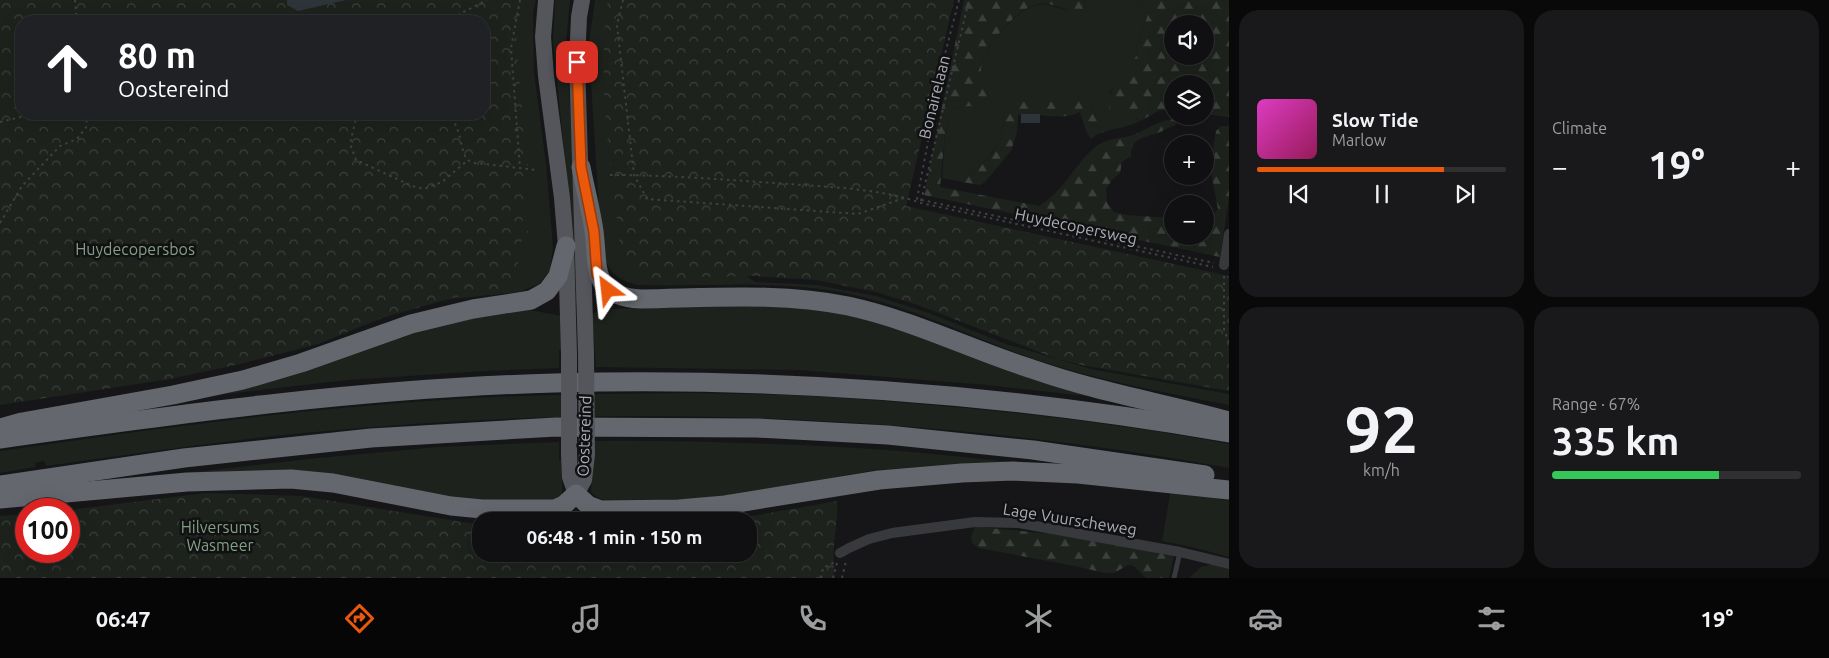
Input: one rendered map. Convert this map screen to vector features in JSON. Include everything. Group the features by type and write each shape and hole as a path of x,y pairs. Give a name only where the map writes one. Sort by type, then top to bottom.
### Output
{"highway":[{"path":"581,167 594,232 597,274 608,290 623,297 789,299 847,306 912,324 993,356 1060,379 1229,421"},
{"path":"0,428 22,422 181,394 243,380 301,363 411,324 473,309 531,300 547,290 558,276 566,246"},
{"path":"0,439 229,408 376,394 556,383 640,382 830,386 899,391 1048,405 1229,433"},
{"path":"0,485 184,458 372,438 556,427 756,428 888,435 1033,450 1229,479"},
{"path":"0,499 187,482 291,479 333,483 431,503 482,509 555,509 564,505 576,494 588,505 601,510 679,509 725,505 879,480 1013,471 1078,474 1229,490"}],"main road":[{"name":"Oostereind","path":"546,0 543,37 566,246 569,454 570,477 576,494"},
{"name":"Oostereind","path":"576,494 584,480 587,454 586,354 577,62 579,17 582,0"}],"street":[{"path":"1224,267 1229,234"},
{"name":"Lage Vuurscheweg","path":"840,554 862,542 892,533 975,522 1018,523 1180,552 1229,564"}],"lane":[{"path":"1174,578 1180,552"}],"path":[{"path":"75,0 76,15"},
{"path":"458,15 487,0"},
{"path":"520,0 511,48 520,168"},
{"path":"623,0 617,25 634,175 647,199 858,214 906,198"},
{"name":"Bonairelaan","path":"917,199 945,54 959,0"},
{"name":"Bonairelaan","path":"921,202 970,0"},
{"path":"0,122 15,118"},
{"path":"0,223 22,186 60,146 77,139 87,126 86,120"},
{"path":"356,120 350,144 356,160 412,186 424,189 442,182 468,160"},
{"path":"452,120 464,155 468,160 475,163 537,170"},
{"path":"610,175 709,178 821,186 906,198 921,202"},
{"name":"Huydecopersweg","path":"917,199 921,202 1224,267"},
{"name":"Huydecopersweg","path":"921,202 1224,267"},
{"path":"1224,267 1224,329 1229,343"},
{"path":"821,578 823,568 834,562 840,554"},
{"path":"833,578 840,554"}],"green space":[{"name":"Huydecopersbos","path":"0,0 522,0 516,41 527,164 535,166 539,170 534,174 527,175 522,227 529,232 522,238 514,291 455,297 382,318 318,344 240,364 170,379 0,405"},
{"path":"417,0 536,0 533,12 534,72 546,164 553,247 550,271 539,284 519,292 444,300 491,253 487,120 490,120 490,15 465,15"},
{"path":"555,0 570,0 566,43 577,223 579,304 574,303 571,224 553,40"},
{"path":"595,0 613,0 612,172 610,176 755,282 817,285 876,296 929,313 1003,343 1091,369 1229,394 1229,405 1129,385 1055,366 916,313 845,293 768,285 638,285 621,279 615,275 608,265 601,240 589,42"},
{"path":"608,0 954,0 906,206 1229,276 1229,391 1057,359 918,305 876,292 816,280 753,276 643,279 634,274 622,262 606,124 604,32"},
{"path":"964,0 1084,0 1086,8 1074,11 1038,4 1020,13 1001,31 986,53 981,73 993,106 990,111 982,111 970,106 951,109 945,134 940,187 1039,206 1056,193 1098,145 1103,142 1133,135 1164,121 1164,125 1175,126 1144,137 1133,145 1131,156 1122,162 1120,173 1106,189 1107,203 1114,212 1127,215 1164,217 1164,245 1214,245 1214,214 1218,209 1213,185 1214,143 1216,131 1221,126 1229,126 1229,198 1220,257 924,195"},
{"path":"1084,0 1138,0 1149,12 1136,46 1137,55 1109,93 1140,121 1104,132 1099,125 1092,104 1079,96 1070,102 1004,109 1001,136 995,149 986,160 962,182 942,178 945,134 951,109 970,106 982,111 990,111 993,106 981,73 986,53 993,42 1010,22 1029,8 1041,4 1067,10 1081,9 1086,8"},
{"path":"1138,0 1229,0 1229,117 1214,115 1214,75 1164,75 1164,110 1158,111 1140,121 1132,114 1112,113 1109,106 1109,98 1121,75 1137,55 1136,46 1149,12"},
{"path":"1079,96 1088,97 1104,132 1091,139 1086,131 1080,112 1058,117 1018,115 1017,132 1011,151 985,182 980,185 962,182 995,149 1003,131 1004,109 1011,102 1030,99 1062,102"},
{"path":"789,305 868,317 1104,398 987,385 799,370 596,367 592,314 605,309"},
{"path":"524,309 562,316 562,350 559,350 559,368 348,380 192,398 412,328"},
{"path":"692,393 828,397 979,409 1130,427 1229,444 1229,468 1118,450 1007,436 896,426 784,419 672,416 560,417 449,422 301,433 46,466 44,461 35,463 35,467 0,473 0,451 228,420 458,399 546,395"},
{"path":"595,441 815,446 905,451 1021,463 966,468 923,467 876,470 740,494 672,501 604,501 591,492"},
{"path":"559,442 559,460 562,460 562,495 549,502 454,500 353,480 135,479 318,458 438,447"},
{"path":"1171,489 1229,501 1229,557 1162,541"},
{"name":"Hilversums Wasmeer","path":"206,493 301,496 472,524 472,562 757,562 757,515 837,501 837,518 833,578 0,578 0,516 15,515 15,563 80,563 80,509"},
{"path":"975,528 1052,534 1174,555 1169,578 1146,578 1134,566 1128,565 1114,573 1105,573 979,548 972,543 971,537"},
{"path":"1213,564 1229,568 1229,578 1189,578 1201,567"}],"shaded area":[{"path":"287,0 346,0 298,11 287,5"},
{"path":"1021,114 1040,114 1040,123 1021,123"}],"route":[{"path":"577,62 581,167 594,232 597,274 608,290"}]}
